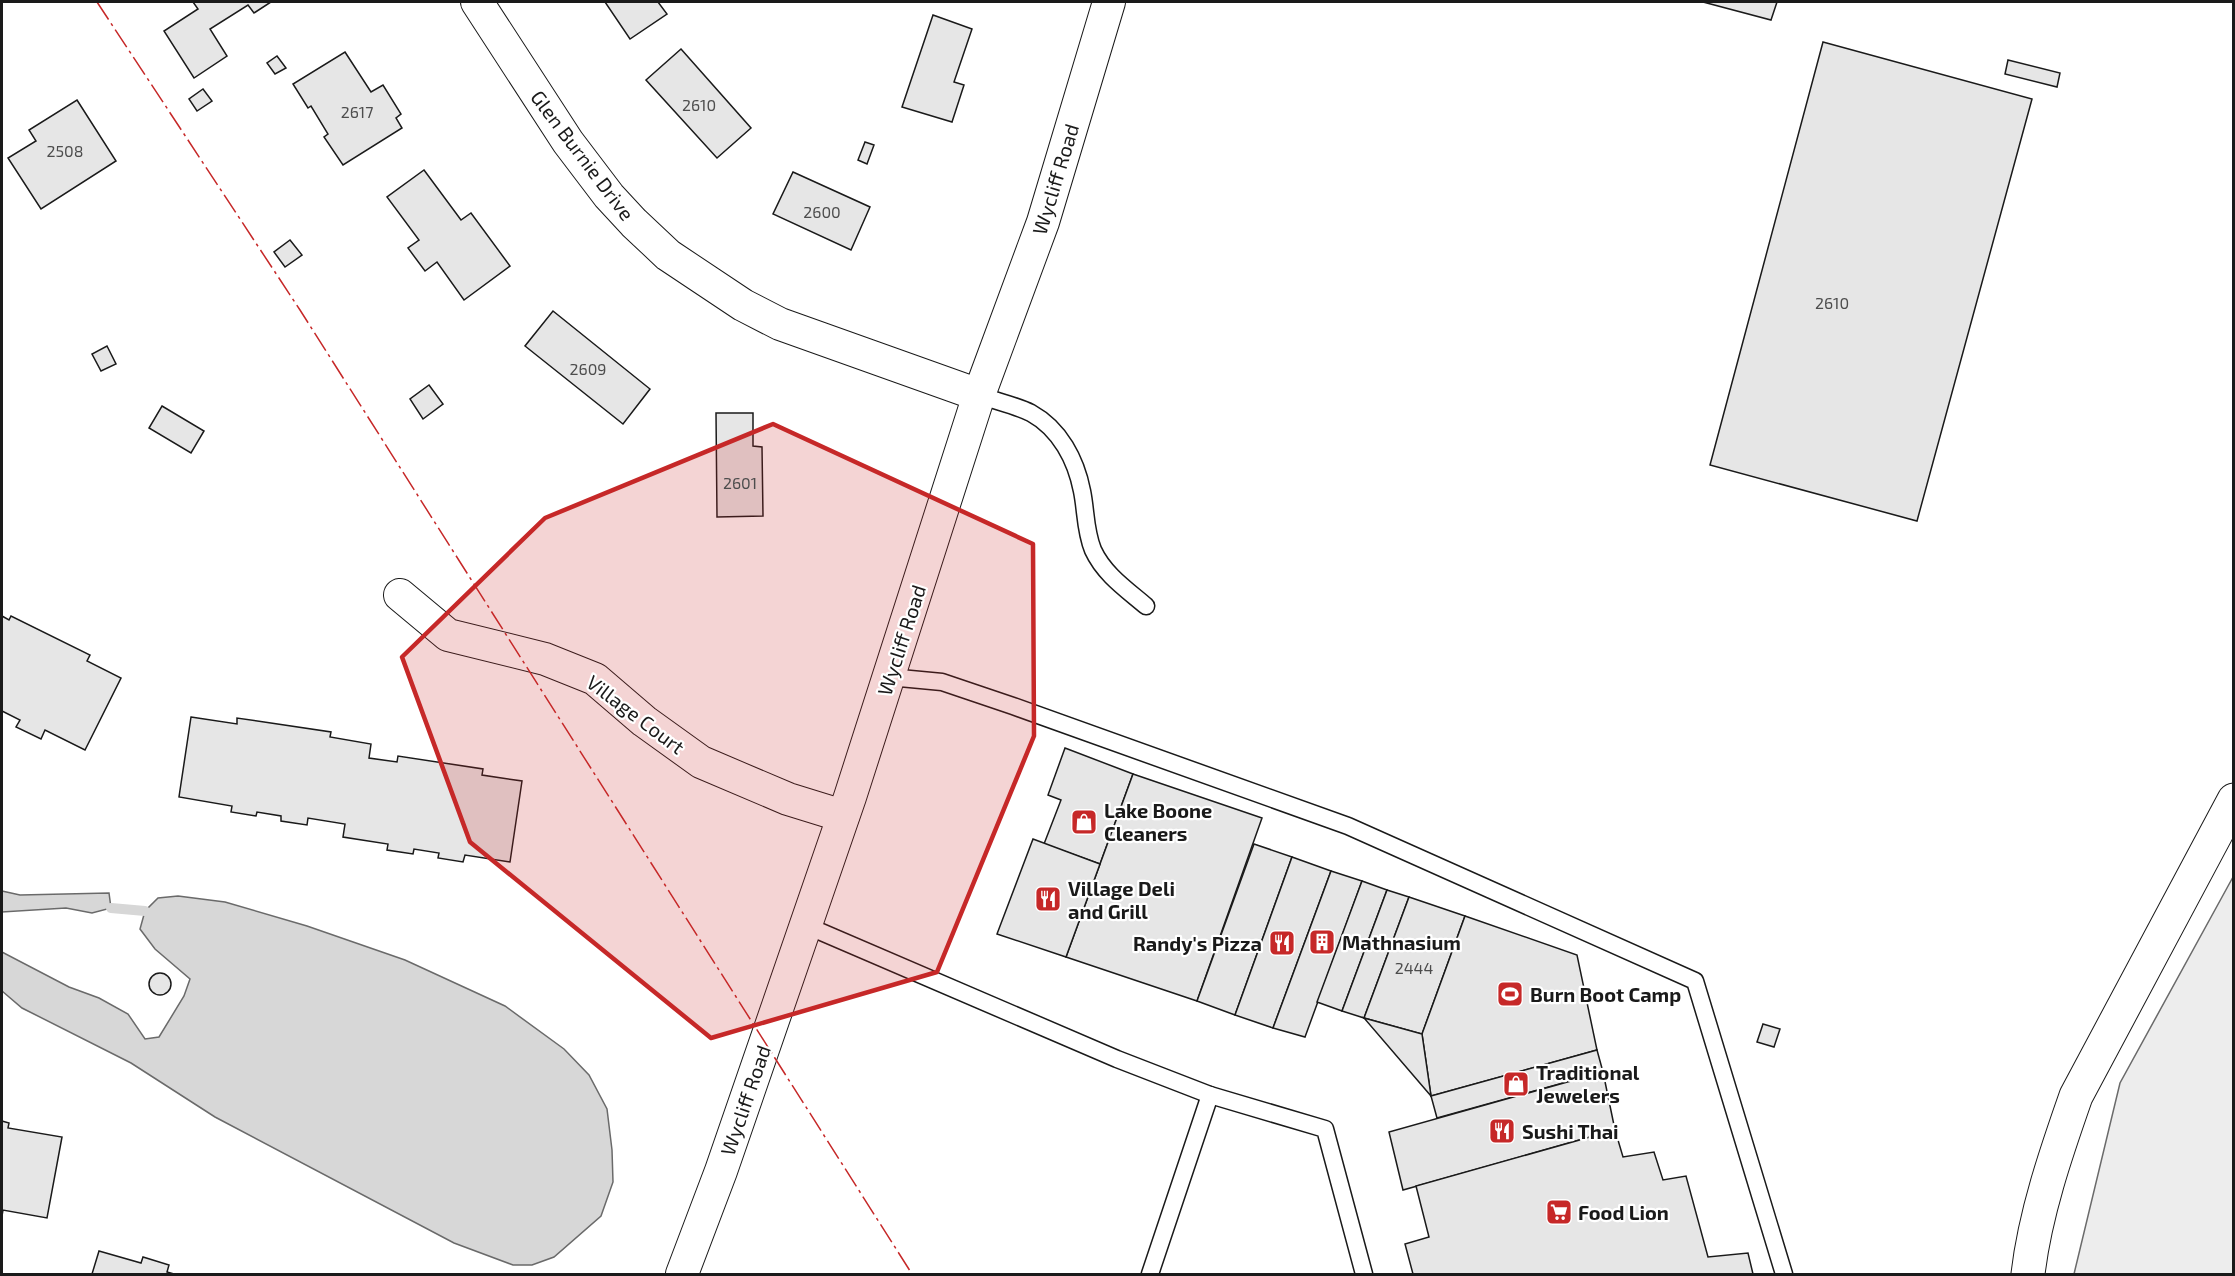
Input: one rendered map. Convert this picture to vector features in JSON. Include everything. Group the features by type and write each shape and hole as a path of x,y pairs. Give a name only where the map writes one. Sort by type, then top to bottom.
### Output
{"highway":[{"path":"2028,1275 2044,1200 2058,1148 2076,1096 2234,800"}],"street":[{"name":"Glen Burnie Drive","path":"477,2 568,142 609,196 634,224 668,255 743,305 780,324 979,395"},
{"name":"Wycliff Road","path":"682,1275 721,1172 843,816 979,395 1043,222 1109,2"},
{"name":"Village Court","path":"400,595 448,635 544,659 595,679 644,721 701,762 788,799 843,816"}],"lane":[{"path":"979,395 1031,414 1057,435 1073,458 1093,550 1111,578 1146,606"},
{"path":"889,677 942,682 1348,826 1695,981 1784,1275"},
{"path":"805,924 1117,1059 1210,1095 1325,1129 1364,1275"},
{"path":"1150,1275 1210,1095"}],"highlighted area":[{"path":"773,424 1033,544 1034,736 937,972 711,1038 470,842 402,657 545,518"}],"shaded area":[{"path":"2233,877 2233,1274 2074,1274 2120,1083"},
{"path":"2,891 20,895 109,893 111,908 92,913 66,908 2,912"},
{"path":"178,896 225,902 307,926 405,960 505,1006 564,1049 589,1075 607,1109 613,1182 601,1216 554,1257 532,1265 513,1265 454,1243 215,1117 131,1063 22,1008 2,991 2,952 69,987 99,998 128,1014 145,1039 159,1037 184,996 190,979 155,949 140,929 145,911 158,898"}],"building":[{"path":"193,2 271,2 254,13 248,5 210,29 227,56 194,78 164,31 198,9"},
{"path":"605,2 658,2 667,14 630,39"},
{"path":"1703,2 1777,2 1771,20"},
{"path":"933,15 972,29 954,82 964,85 952,122 902,107"},
{"path":"1823,42 2032,99 1917,521 1710,465"},
{"path":"681,49 751,128 717,158 646,80"},
{"path":"345,52 371,92 383,85 401,114 396,118 402,128 343,165 324,137 328,134 311,106 308,108 293,84"},
{"path":"277,56 286,68 275,74 267,63"},
{"path":"2008,60 2060,73 2057,87 2005,74"},
{"path":"203,89 212,101 197,111 189,99"},
{"path":"77,100 116,161 41,209 8,158 36,141 29,130"},
{"path":"865,142 874,145 867,164 858,160"},
{"path":"424,170 461,220 471,213 510,266 464,300 437,262 425,271 408,248 419,240 387,197"},
{"path":"793,172 870,207 851,250 773,214"},
{"path":"290,240 302,255 285,267 274,252"},
{"path":"553,311 650,389 623,424 525,346"},
{"path":"107,346 116,364 101,371 92,354"},
{"path":"429,385 443,404 423,419 410,399"},
{"path":"162,406 204,431 191,453 149,428"},
{"path":"716,413 753,413 753,446 762,447 763,516 717,517"},
{"path":"2,616 9,620 11,616 90,655 87,661 121,678 85,750 45,730 41,739 16,727 20,720 2,711"},
{"path":"191,717 237,724 237,718 331,732 330,737 371,744 369,758 397,762 398,756 483,769 482,775 522,781 510,862 465,855 463,862 438,858 439,853 414,849 413,854 387,850 388,844 343,837 345,824 308,818 307,825 281,821 281,816 257,812 256,816 231,812 232,806 179,797"},
{"name":"Lake Boone Cleaners","path":"1065,748 1133,774 1100,864 1044,844 1061,800 1048,795"},
{"path":"1133,774 1262,818 1197,1001 1066,957"},
{"name":"Village Deli and Grill","path":"1033,839 1100,864 1066,957 997,934"},
{"path":"1254,844 1292,857 1235,1015 1197,1001"},
{"name":"Randy's Pizza","path":"1292,857 1331,871 1273,1028 1235,1015"},
{"name":"Mathnasium","path":"1331,871 1362,881 1305,1037 1273,1028"},
{"path":"1362,881 1387,890 1342,1011 1317,1002"},
{"path":"1387,890 1409,897 1364,1018 1342,1011"},
{"path":"1409,897 1465,916 1422,1034 1364,1018"},
{"name":"Burn Boot Camp","path":"1465,916 1577,955 1597,1050 1431,1096 1422,1034"},
{"path":"160,973 168,976 171,984 168,992 160,995 152,992 149,984 152,976"},
{"path":"1364,1018 1422,1034 1431,1096"},
{"path":"1763,1024 1780,1029 1774,1047 1757,1042"},
{"name":"Traditional Jewelers","path":"1597,1050 1603,1072 1437,1118 1431,1096"},
{"name":"Sushi Thai","path":"1603,1072 1615,1130 1403,1190 1389,1132"},
{"path":"2,1121 9,1123 8,1128 62,1137 47,1218 3,1210 2,1216"},
{"name":"Food Lion","path":"1615,1130 1623,1157 1654,1152 1663,1180 1686,1176 1708,1257 1748,1253 1753,1274 1413,1274 1405,1244 1429,1237 1416,1186"},
{"path":"99,1251 141,1263 143,1257 169,1265 167,1272 174,1274 92,1274"}],"waterway":[{"path":"111,908 145,911"}],"power":[{"path":"97,2 300,310 912,1274"}],"place":[{"name":"Lake Boone Cleaners","path":"1084,822"},
{"name":"Village Deli and Grill","path":"1048,899"},
{"name":"Mathnasium","path":"1322,942"},
{"name":"Randy's Pizza","path":"1282,943"},
{"name":"Burn Boot Camp","path":"1510,994"},
{"name":"Traditional Jewelers","path":"1516,1084"},
{"name":"Sushi Thai","path":"1502,1131"},
{"name":"Food Lion","path":"1559,1212"}]}
